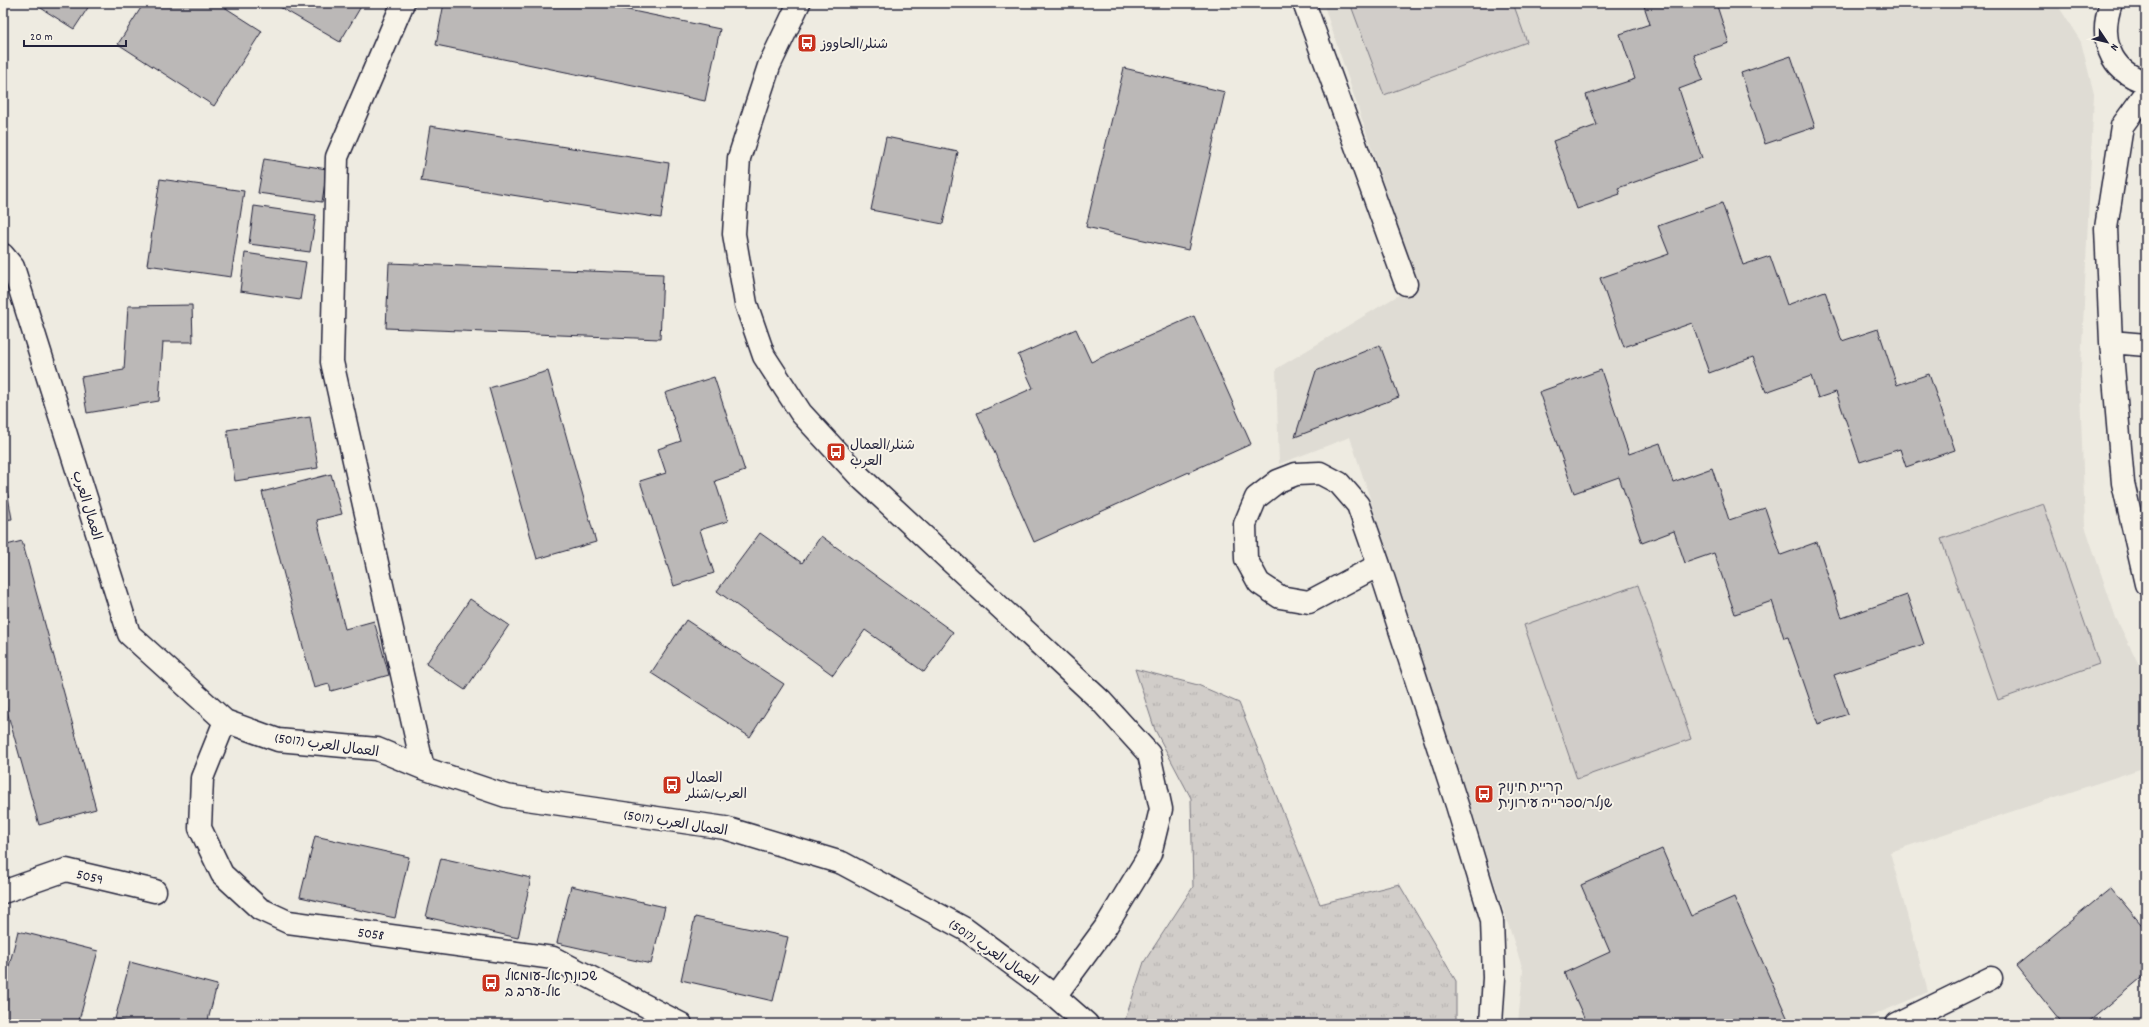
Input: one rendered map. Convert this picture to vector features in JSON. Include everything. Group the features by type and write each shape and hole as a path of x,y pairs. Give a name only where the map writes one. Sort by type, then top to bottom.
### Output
{"street":[{"path":"403,3 337,157 332,362 423,768"},
{"path":"799,3 769,66 739,158 734,234 746,304 764,356 801,413 860,477 1101,701 1149,754 1161,809 1150,854 1104,928 1055,996"},
{"path":"1304,3 1406,284"},
{"path":"2111,3 2105,19 2105,31 2111,54 2121,68 2135,79 2146,82"},
{"path":"2146,93 2122,126 2106,228 2111,342 2123,484 2146,584"},
{"name":"العمال العرب","path":"3,256 13,267 128,634 225,722"},
{"path":"2111,342 2146,345"},
{"path":"1379,565 1309,602 1280,597 1259,583 1246,560 1245,524 1256,498 1278,481 1296,474 1320,473 1339,483 1358,505 1379,565 1457,805 1492,920 1494,978 1490,1024"},
{"name":"العمال العرب (5017)","path":"225,722 278,740 377,749 423,768 506,796 725,828 842,863 965,929 1055,996 1087,1024"},
{"name":"5058","path":"225,722 202,778 200,828 222,874 260,909 288,922 554,958 681,1024"},
{"name":"5059","path":"3,892 66,870 156,891"},
{"path":"1897,1024 1991,978"}],"shaded area":[{"path":"1323,3 2054,3 2059,7 2081,42 2094,94 2080,388 2085,526 2116,618 2146,679 2146,767 1890,852 1928,992 1853,1024 1518,1024 1523,970 1350,437 1279,464 1276,369 1417,284"}],"green space":[{"path":"1350,3 1513,3 1527,42 1384,95"},
{"path":"2043,503 2099,664 1998,700 1941,539"},
{"path":"1638,585 1691,739 1577,779 1524,625"},
{"path":"1135,669 1198,685 1239,703 1320,904 1399,884 1456,981 1456,1024 1124,1023 1144,962 1193,887 1191,798 1155,730"}],"building":[{"path":"33,3 91,3 74,29"},
{"path":"144,3 218,3 262,31 214,106 118,44"},
{"path":"273,3 363,3 340,42"},
{"path":"444,3 594,3 720,29 705,101 436,45"},
{"path":"1643,3 1727,3 1717,6 1729,43 1694,55 1703,80 1679,89 1702,158 1618,188 1620,194 1577,209 1553,141 1597,125 1586,95 1635,79 1620,34 1650,24"},
{"path":"1791,56 1815,127 1765,144 1741,73"},
{"path":"1124,68 1225,92 1188,250 1086,227"},
{"path":"430,126 669,163 661,218 421,181"},
{"path":"886,137 958,152 943,224 871,210"},
{"path":"264,159 327,169 322,202 258,193"},
{"path":"160,179 244,191 231,277 147,265"},
{"path":"1722,203 1743,265 1770,256 1787,305 1825,291 1842,341 1878,329 1897,385 1929,374 1955,450 1906,467 1900,449 1860,462 1836,392 1818,398 1811,376 1766,392 1753,357 1709,373 1692,323 1624,347 1600,278 1669,254 1658,226"},
{"path":"254,206 316,215 310,252 249,244"},
{"path":"245,253 306,262 300,300 240,291"},
{"path":"389,263 663,274 660,339 386,328"},
{"path":"192,305 193,342 163,342 159,401 87,413 81,377 124,370 128,306"},
{"path":"1194,316 1251,444 1034,542 977,413 1033,388 1018,355 1076,329 1091,362"},
{"path":"1380,345 1399,397 1295,437 1316,371"},
{"path":"1601,370 1629,454 1660,443 1673,482 1712,468 1729,520 1765,508 1781,555 1817,542 1842,618 1907,595 1924,644 1834,675 1848,714 1818,724 1788,637 1784,638 1772,601 1735,614 1714,553 1685,563 1674,531 1642,543 1619,477 1574,493 1539,392"},
{"path":"548,371 596,542 537,559 489,388"},
{"path":"714,377 745,471 715,481 728,521 700,530 714,573 674,586 640,481 666,473 658,449 681,441 665,393"},
{"path":"310,417 318,468 235,481 227,430"},
{"path":"3,468 12,519 3,520"},
{"path":"331,474 342,514 317,520 345,629 374,621 389,675 331,691 329,684 314,688 262,492"},
{"path":"760,533 802,563 821,536 953,632 924,672 865,630 833,675 717,591"},
{"path":"22,541 96,809 39,825 3,697 3,546"},
{"path":"470,599 509,625 465,690 426,664"},
{"path":"686,620 784,684 750,737 651,673"},
{"path":"3,824 8,842 3,844"},
{"path":"315,836 409,857 395,918 300,897"},
{"path":"1662,849 1691,916 1734,897 1790,1024 1587,1024 1564,973 1610,952 1581,885"},
{"path":"441,858 531,878 518,938 426,917"},
{"path":"571,886 665,907 651,964 557,943"},
{"path":"2111,888 2146,930 2146,974 2086,1024 2063,1024 2016,966"},
{"path":"695,917 788,937 773,1001 681,980"},
{"path":"18,931 98,951 78,1024 3,1024 3,990"},
{"path":"130,962 217,985 207,1024 134,1024 115,1019"}],"place":[{"name":"شنلر/الحاووز","path":"807,43"},
{"name":"شنلر/العمال العرب","path":"836,452"},
{"name":"العمال العرب/شنلر","path":"672,785"},
{"name":"קריית חינוך שנלר/ספרייה עירונית","path":"1484,794"},
{"name":"שכונת אל-עומאל אל-ערב ב","path":"491,983"}]}
